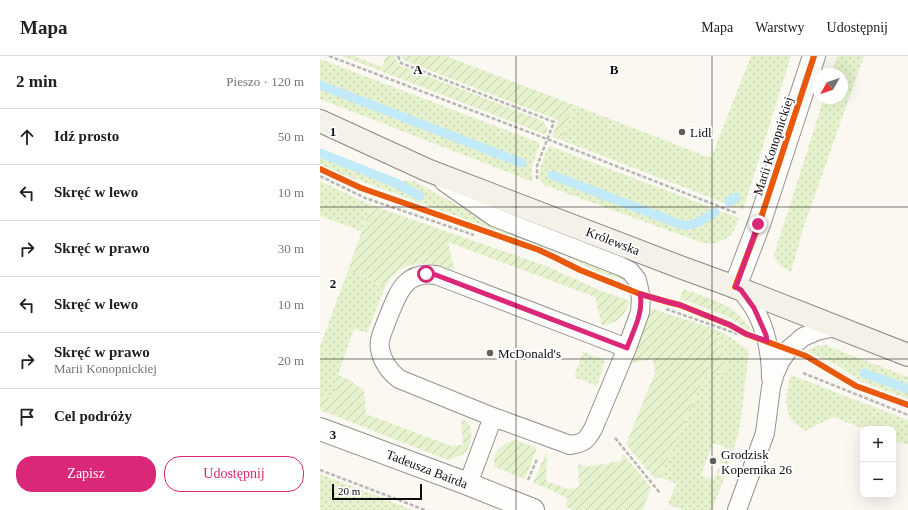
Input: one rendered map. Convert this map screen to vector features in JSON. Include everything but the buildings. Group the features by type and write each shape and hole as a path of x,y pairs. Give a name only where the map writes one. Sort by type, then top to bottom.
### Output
{"main road":[{"name":"Królewska","path":"320,121 426,170 738,288 908,355"}],"street":[{"name":"Marii Konopnickiej","path":"738,288 814,56"},
{"name":"Tadeusza Bairda","path":"320,429 533,510"}],"lane":[{"path":"426,170 494,217 630,271 637,280 640,298 640,312 627,348 593,429 588,438 579,444 570,445 493,417 399,379 392,374 381,355 379,342 400,290 408,281 417,276 426,274 436,275 627,348"},
{"path":"737,510 765,433 771,387 771,362 766,335 754,308 738,288"},
{"path":"771,387 780,360 789,349 803,337 817,331 835,327"},
{"path":"468,484 493,417"}],"path":[{"path":"329,56 738,214"},
{"path":"398,56 401,63 554,122 537,166 537,179"},
{"path":"320,169 355,186"},
{"path":"723,322 746,334 767,341"},
{"path":"598,417 660,493"},
{"path":"526,484 538,456"},
{"path":"320,470 425,510"}],"green space":[{"path":"342,56 354,56 382,67 386,56 394,56 399,65 543,121 548,130 546,135"},
{"path":"401,56 446,56 574,105 561,140 552,137 558,120 403,60"},
{"path":"751,56 791,56 743,210 561,140 574,105 711,158"},
{"path":"837,56 864,56 848,101 848,68 834,68"},
{"path":"320,59 540,143 532,167 533,182 320,99"},
{"path":"822,104 847,104 804,226 791,272 778,263 774,255"},
{"path":"549,146 739,218 736,226 729,236 721,241 713,243 700,242 544,185 539,176 542,163"},
{"path":"320,149 403,181 414,181 491,224 622,275 627,281 598,272 566,256 339,173 320,164"},
{"path":"320,181 371,205 361,231 320,216"},
{"path":"371,205 546,266 599,290 630,301 623,315 617,321 602,326 595,297 448,242 455,271 435,265 409,265 393,275 386,284 374,282 361,273 346,276"},
{"path":"358,272 371,281 386,284 367,333 354,329 338,375 335,377 334,385 336,393 330,398 320,395 320,346 346,276"},
{"path":"683,289 712,299 732,309 752,331 727,316 680,299"},
{"path":"649,308 715,329 727,369 704,377 660,477 655,479 626,444 655,373 653,359 631,363"},
{"path":"715,329 749,350 741,419 738,435 728,465 720,462 725,447 713,443 701,475 714,480 719,467 727,470 712,510 683,510 668,504 676,485 675,483 660,477 704,377 727,369"},
{"path":"825,345 908,377 908,399 860,381 834,363 806,351 816,346"},
{"path":"583,352 605,360 597,386 574,377"},
{"path":"338,375 352,381 364,391 366,414 451,446 463,445 461,419 467,422 471,429 471,442 469,446 461,455 448,460 320,410 320,395 330,398 336,393 334,385 335,377"},
{"path":"791,375 908,420 908,445 896,441 896,426 860,427 833,417 805,431 796,424 788,412 786,400"},
{"path":"515,440 537,448 525,479 495,467 494,458 498,450 510,441"},
{"path":"547,451 546,481 568,489 579,487 578,464 586,467 621,461 623,454 651,487 643,510 573,510 565,506 568,499 533,483"},
{"path":"320,474 413,510 320,510"}],"waterway":[{"path":"320,85 522,163"},
{"path":"320,153 396,183 420,196"},
{"path":"552,175 682,225 691,225 715,212"},
{"path":"729,202 736,197"},
{"path":"864,373 908,389"}],"cycle path":[{"path":"735,287 759,224 814,56"},
{"path":"320,169 361,188 539,250 580,270 640,294 680,305 730,325 746,334 806,356 856,386 908,405"}],"place":[{"name":"Lidl","path":"682,132"},
{"name":"McDonald's","path":"490,353"},
{"name":"Grodzisk Kopernika 26","path":"713,461"}],"route":[{"path":"426,274 436,275 627,348 640,312 640,294 680,305 730,325 746,334 767,341 766,335 754,308 741,290 736,287 758,224"}]}
